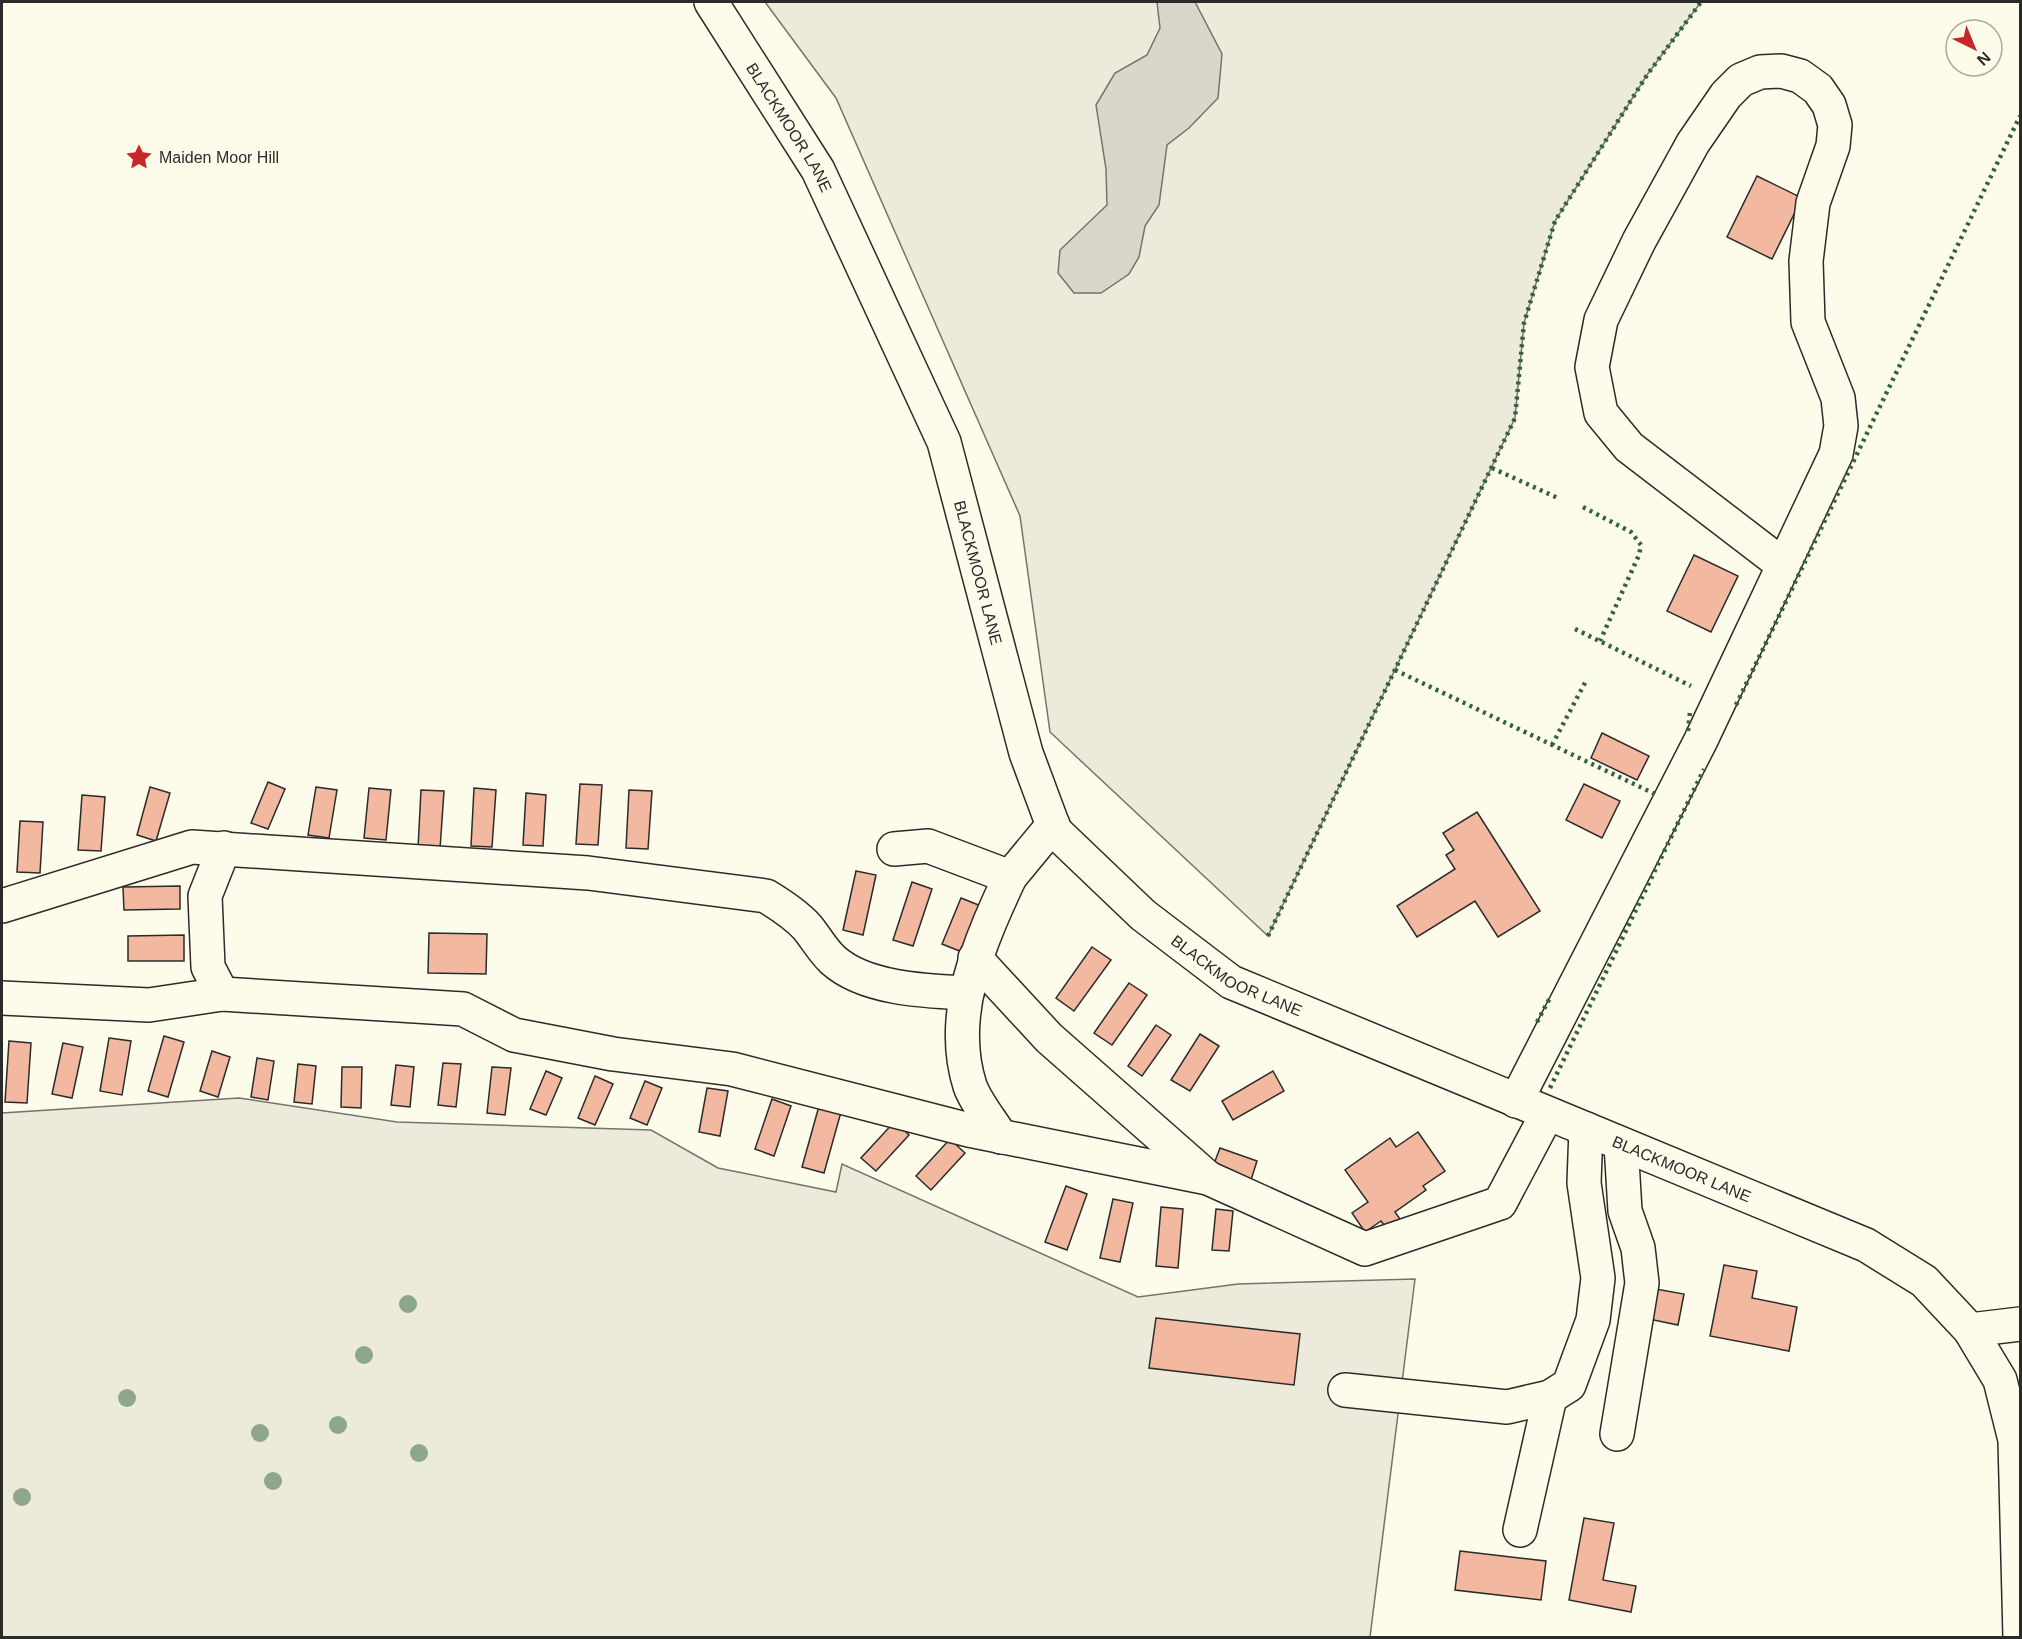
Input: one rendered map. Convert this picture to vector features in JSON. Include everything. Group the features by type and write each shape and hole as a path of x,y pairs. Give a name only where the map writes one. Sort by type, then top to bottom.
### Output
{"street":[{"name":"BLACKMOOR LANE","path":"711,2 818,170 944,442 1026,753 1055,831 1143,915 1231,982 1866,1245 1924,1281 1970,1330 2000,1380 2015,1440 2020,1638"},
{"path":"1516,1101 1701,740 1836,454 1841,426 1838,398 1808,321 1806,261 1813,203 1833,146 1835,125 1829,105 1818,88 1800,76 1781,71 1760,72 1741,81 1726,94 1693,143 1639,241 1601,320 1592,367 1601,414 1629,447 1783,565"},
{"path":"1001,1137 970,1087 962,1031 967,993 975,958 1010,878 1053,825"},
{"path":"894,849 928,846 1010,878"},
{"path":"2,906 192,848 224,848 588,873 766,896 786,908 807,927 833,960 850,972 890,985 923,991 967,993"},
{"path":"222,994 208,967 205,896 224,848"},
{"path":"975,958 1049,1038 1208,1178"},
{"path":"2,998 149,1005 222,994 462,1009 514,1035 613,1054 732,1069 1001,1137 1208,1178 1365,1249 1500,1203 1547,1114"},
{"path":"1345,1390 1507,1407 1550,1397 1569,1385 1593,1320 1598,1278 1584,1182 1586,1130"},
{"path":"1617,1434 1642,1283 1638,1248 1625,1211 1621,1144"},
{"path":"1970,1330 2020,1324"},
{"path":"1520,1530 1550,1397"}],"shaded area":[{"path":"765,2 1701,2 1647,75 1555,221 1524,323 1515,418 1268,936 1050,732 1020,516 836,98"},
{"path":"1157,2 1195,2 1222,54 1218,98 1189,128 1167,145 1159,205 1145,226 1139,257 1129,274 1101,293 1074,293 1058,273 1060,250 1107,205 1106,169 1096,105 1115,73 1147,55 1160,28"},
{"path":"239,1098 397,1122 651,1130 718,1168 836,1192 842,1164 1138,1297 1238,1284 1415,1279 1370,1637 2,1638 2,1113"}],"building":[{"path":"1757,176 1802,198 1772,259 1727,237"},
{"path":"1694,555 1738,576 1711,632 1667,611"},
{"path":"1602,733 1649,756 1637,780 1591,758"},
{"path":"268,782 285,789 268,829 251,823"},
{"path":"580,784 602,785 598,845 576,844"},
{"path":"1584,784 1620,801 1602,838 1566,820"},
{"path":"150,787 170,793 156,841 137,835"},
{"path":"316,787 337,790 329,838 308,835"},
{"path":"369,788 391,790 386,840 364,838"},
{"path":"474,788 496,790 492,847 471,846"},
{"path":"421,790 444,791 440,849 418,848"},
{"path":"629,790 652,791 648,849 626,848"},
{"path":"526,793 546,795 543,846 523,845"},
{"path":"82,795 105,797 101,851 78,850"},
{"path":"1477,812 1540,911 1498,937 1475,901 1417,937 1397,906 1455,869 1446,855 1454,850 1443,833"},
{"path":"20,821 43,822 40,873 17,872"},
{"path":"856,871 876,875 863,935 843,930"},
{"path":"912,882 932,889 913,946 893,940"},
{"path":"180,886 180,909 124,910 123,887"},
{"path":"961,898 981,906 962,952 942,944"},
{"path":"429,933 487,934 486,974 428,973"},
{"path":"184,935 184,961 128,961 128,936"},
{"path":"1092,947 1111,960 1074,1011 1056,998"},
{"path":"1129,983 1147,995 1112,1045 1094,1033"},
{"path":"1156,1025 1171,1035 1142,1076 1128,1066"},
{"path":"1200,1034 1219,1046 1190,1091 1171,1080"},
{"path":"164,1036 184,1042 168,1097 148,1091"},
{"path":"109,1038 131,1041 122,1095 100,1091"},
{"path":"9,1041 31,1043 27,1103 5,1102"},
{"path":"63,1043 83,1047 72,1098 52,1094"},
{"path":"212,1051 230,1057 218,1097 200,1091"},
{"path":"257,1058 274,1061 268,1100 251,1097"},
{"path":"443,1063 461,1064 456,1107 438,1105"},
{"path":"298,1064 316,1066 312,1104 294,1102"},
{"path":"396,1065 414,1067 410,1107 391,1105"},
{"path":"342,1067 362,1067 361,1108 341,1107"},
{"path":"492,1067 511,1068 505,1115 487,1113"},
{"path":"546,1071 562,1078 546,1115 530,1109"},
{"path":"1273,1071 1284,1091 1233,1120 1222,1101"},
{"path":"595,1076 613,1084 595,1125 578,1118"},
{"path":"645,1081 662,1088 647,1125 630,1118"},
{"path":"707,1088 728,1091 720,1136 699,1132"},
{"path":"772,1099 791,1106 774,1156 755,1149"},
{"path":"819,1106 841,1112 824,1173 802,1167"},
{"path":"895,1121 909,1135 876,1171 861,1158"},
{"path":"1418,1132 1445,1171 1423,1186 1426,1190 1395,1212 1400,1219 1387,1229 1381,1221 1365,1232 1352,1213 1368,1202 1345,1170 1390,1138 1396,1147"},
{"path":"950,1139 965,1153 931,1190 916,1176"},
{"path":"1220,1148 1257,1161 1250,1183 1212,1169"},
{"path":"1066,1186 1087,1194 1067,1250 1045,1242"},
{"path":"1113,1199 1133,1203 1120,1262 1100,1258"},
{"path":"1161,1207 1183,1209 1178,1268 1156,1266"},
{"path":"1216,1209 1233,1211 1229,1251 1212,1250"},
{"path":"1724,1265 1757,1271 1752,1298 1797,1307 1789,1351 1710,1336"},
{"path":"1650,1288 1684,1294 1678,1325 1644,1318"},
{"path":"1156,1318 1300,1334 1294,1385 1149,1368"},
{"path":"1584,1518 1614,1523 1603,1580 1636,1586 1631,1612 1569,1600"},
{"path":"1460,1551 1546,1561 1541,1600 1455,1590"}],"hedge":[{"path":"1268,936 1515,418 1524,323 1555,221 1647,75 1701,2"},
{"path":"1736,705 2020,116"},
{"path":"1492,468 1560,499"},
{"path":"1583,507 1631,532 1641,545 1639,555 1600,641"},
{"path":"1575,629 1691,686"},
{"path":"1395,670 1657,795"},
{"path":"1552,745 1587,679"},
{"path":"1688,731 1690,712"},
{"path":"1550,1088 1704,769"},
{"path":"1537,1022 1551,996"}],"place":[{"name":"Maiden Moor Hill","path":"139,157"}]}
